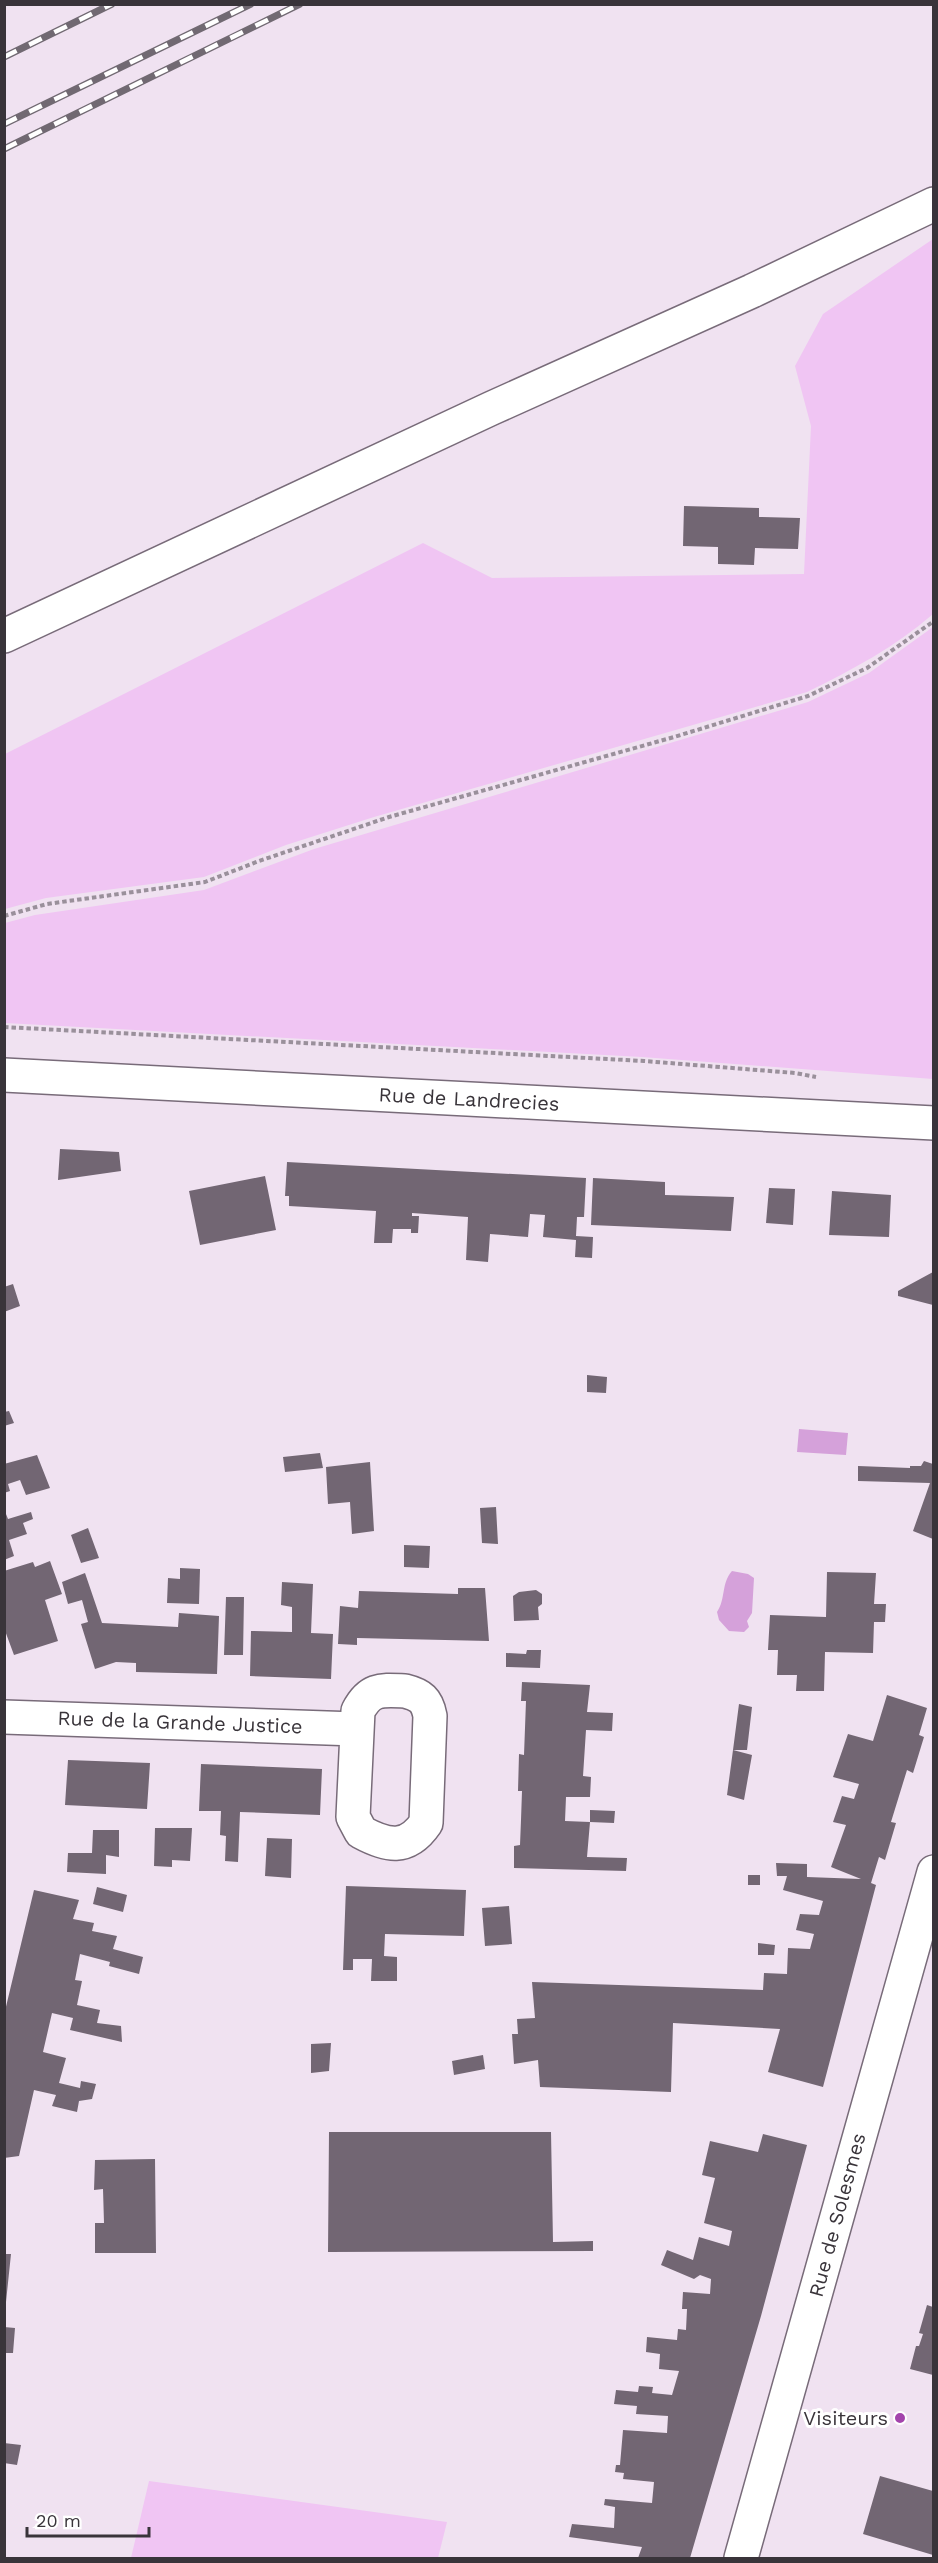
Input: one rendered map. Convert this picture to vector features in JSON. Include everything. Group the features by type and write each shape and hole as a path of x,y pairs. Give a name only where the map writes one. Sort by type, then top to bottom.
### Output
{"main road":[{"path":"4,636 481,412 752,291 933,204"},
{"name":"Rue de Landrecies","path":"4,1075 933,1123"},
{"name":"Rue de la Grande Justice","path":"4,1717 356,1729"},
{"name":"Rue de Solesmes","path":"741,2559 928,1909 933,1872"}],"path":[{"path":"4,916 47,904 206,882 389,816 674,737 808,696 867,668 933,621"},
{"path":"4,1027 644,1060 795,1073 819,1078"}],"shaded area":[{"path":"933,239 933,614 904,637 857,666 807,692 374,817 286,845 204,877 46,898 5,909 5,754 423,543 492,578 804,574 811,426 795,366 823,314"},
{"path":"933,627 933,1079 642,1057 5,1023 5,923 35,915 204,890 314,849 808,702 869,673"},
{"path":"799,1429 848,1433 846,1455 797,1452"},
{"path":"732,1571 748,1574 754,1578 752,1613 747,1621 749,1627 744,1632 729,1631 719,1620 717,1612 722,1602 726,1581"},
{"path":"149,2481 447,2522 438,2558 131,2558"}],"building":[{"path":"684,506 759,508 759,517 800,518 798,549 755,548 754,565 718,564 718,547 683,546"},
{"path":"60,1149 119,1152 121,1171 58,1180"},
{"path":"287,1162 586,1178 584,1217 577,1217 576,1236 593,1237 592,1258 575,1257 576,1240 543,1237 545,1215 530,1214 528,1237 490,1234 488,1262 466,1260 468,1217 412,1213 412,1216 419,1216 418,1233 411,1233 411,1229 393,1229 392,1243 374,1243 376,1211 289,1206 289,1196 285,1196"},
{"path":"265,1176 276,1230 200,1245 189,1191"},
{"path":"593,1178 665,1182 665,1195 734,1197 731,1231 591,1225"},
{"path":"769,1188 795,1189 793,1225 766,1223"},
{"path":"832,1191 891,1195 889,1237 829,1235"},
{"path":"933,1272 933,1305 898,1296 898,1291"},
{"path":"13,1284 20,1306 4,1312 4,1287"},
{"path":"587,1375 607,1377 606,1393 587,1392"},
{"path":"9,1411 14,1423 4,1426 4,1412"},
{"path":"320,1453 323,1468 285,1472 283,1457"},
{"path":"37,1455 50,1488 26,1495 20,1480 8,1484 10,1491 4,1493 4,1464"},
{"path":"924,1461 933,1464 933,1539 913,1531 930,1483 858,1481 858,1466 910,1468 910,1466 921,1466"},
{"path":"370,1462 374,1531 352,1534 350,1502 328,1504 326,1467"},
{"path":"496,1507 498,1544 482,1543 480,1508"},
{"path":"4,1509 8,1519 31,1512 33,1519 23,1523 27,1534 9,1540 14,1556 4,1560"},
{"path":"88,1528 99,1558 81,1563 71,1535"},
{"path":"404,1545 430,1546 429,1568 404,1567"},
{"path":"50,1561 62,1594 45,1600 58,1641 14,1655 4,1628 4,1571 33,1562 35,1567"},
{"path":"180,1568 200,1569 199,1604 167,1603 168,1578 180,1579"},
{"path":"827,1572 876,1573 874,1604 886,1604 885,1622 874,1622 873,1653 825,1652 824,1691 796,1691 797,1675 777,1675 778,1650 768,1650 770,1615 826,1617"},
{"path":"85,1573 102,1623 178,1627 179,1613 219,1616 217,1674 136,1672 136,1663 116,1662 95,1669 81,1624 88,1622 82,1600 68,1604 62,1582"},
{"path":"282,1582 313,1584 311,1633 333,1634 331,1679 250,1676 251,1631 292,1632 292,1607 281,1605"},
{"path":"458,1588 485,1588 489,1641 357,1638 357,1645 338,1644 340,1606 358,1608 359,1591 458,1594"},
{"path":"536,1590 542,1594 542,1604 538,1607 539,1620 514,1621 513,1596 519,1592"},
{"path":"226,1597 244,1597 243,1655 224,1655"},
{"path":"527,1650 541,1650 540,1668 506,1667 506,1653 526,1654"},
{"path":"522,1682 590,1685 587,1712 613,1713 612,1731 586,1730 583,1776 591,1777 590,1797 566,1797 565,1821 590,1822 587,1857 627,1858 626,1871 514,1868 514,1846 520,1845 522,1791 518,1791 519,1754 524,1755 526,1701 521,1701"},
{"path":"887,1695 927,1708 919,1735 924,1737 913,1773 907,1770 891,1822 896,1823 885,1860 879,1857 871,1883 876,1885 823,2087 768,2072 780,2029 673,2023 671,2092 540,2087 538,2060 514,2064 512,2034 518,2034 517,2019 535,2018 532,1982 763,1990 764,1973 787,1974 788,1948 810,1949 814,1934 796,1930 800,1914 819,1915 823,1901 783,1890 787,1876 777,1876 776,1863 807,1864 807,1877 861,1879 831,1867 846,1825 833,1822 842,1796 854,1799 859,1784 833,1777 848,1734 873,1741"},
{"path":"739,1704 752,1707 747,1750 733,1750"},
{"path":"733,1750 752,1755 744,1800 727,1795"},
{"path":"68,1760 150,1763 147,1809 65,1805"},
{"path":"201,1764 322,1769 320,1815 240,1812 238,1862 225,1861 226,1836 220,1835 221,1811 199,1811"},
{"path":"590,1810 615,1811 614,1823 590,1822"},
{"path":"155,1828 192,1828 190,1861 172,1860 172,1867 154,1866"},
{"path":"93,1830 119,1830 119,1857 106,1855 106,1874 67,1872 68,1853 92,1853"},
{"path":"267,1838 292,1839 291,1878 265,1876"},
{"path":"748,1875 760,1875 760,1885 748,1885"},
{"path":"346,1886 466,1890 464,1936 385,1934 384,1956 397,1957 397,1981 371,1981 372,1959 353,1959 353,1970 343,1970"},
{"path":"97,1887 127,1895 123,1912 93,1904"},
{"path":"34,1890 79,1900 73,1919 94,1923 92,1931 117,1936 113,1949 143,1957 139,1974 109,1966 110,1962 80,1954 75,1980 82,1981 77,2005 100,2010 97,2023 121,2026 122,2042 70,2030 73,2018 52,2013 43,2052 66,2058 59,2083 80,2088 81,2081 96,2084 92,2099 79,2101 77,2112 52,2106 56,2095 34,2090 19,2156 4,2158 4,2015"},
{"path":"509,1906 512,1944 485,1946 482,1908"},
{"path":"758,1943 775,1945 774,1955 758,1955"},
{"path":"331,2043 329,2071 311,2073 311,2044"},
{"path":"483,2055 485,2069 454,2075 452,2061"},
{"path":"329,2132 551,2132 553,2242 593,2241 593,2251 328,2252"},
{"path":"763,2134 807,2145 761,2316 690,2558 638,2558 642,2547 569,2537 572,2524 614,2528 615,2507 604,2505 605,2499 652,2503 654,2482 623,2479 624,2473 615,2472 616,2465 620,2465 623,2430 667,2433 668,2416 636,2414 637,2406 614,2404 616,2390 638,2392 639,2386 653,2387 652,2393 672,2395 679,2371 659,2369 660,2354 646,2352 647,2337 677,2340 678,2329 686,2330 687,2309 682,2309 683,2292 710,2294 711,2279 700,2275 694,2279 661,2265 667,2250 693,2260 699,2237 729,2246 732,2231 704,2223 715,2178 702,2175 710,2141 758,2152"},
{"path":"155,2159 156,2253 95,2253 95,2223 104,2223 103,2189 94,2190 95,2160"},
{"path":"4,2254 11,2254 6,2302 4,2302"},
{"path":"927,2305 933,2307 933,2375 910,2369 916,2346 919,2346 923,2334 919,2333"},
{"path":"4,2327 15,2328 13,2353 4,2353"},
{"path":"4,2443 21,2445 17,2465 4,2463"},
{"path":"880,2476 933,2491 933,2555 863,2534"}],"railway":[{"path":"4,57 112,4"},
{"path":"4,124 251,4"},
{"path":"4,149 300,4"}],"place":[{"name":"Visiteurs","path":"900,2418"}]}
